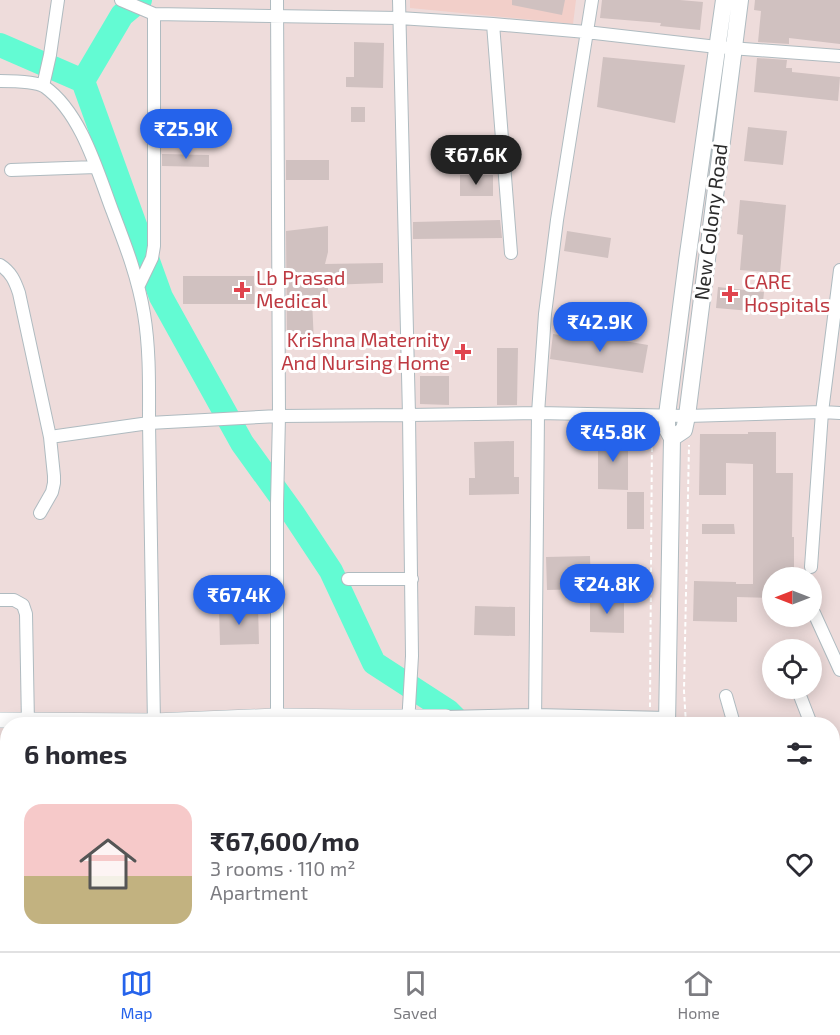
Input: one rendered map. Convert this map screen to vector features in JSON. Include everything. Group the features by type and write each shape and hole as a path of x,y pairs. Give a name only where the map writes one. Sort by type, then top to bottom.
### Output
{"main road":[{"name":"New Colony Road","path":"672,438 684,430 687,416 725,47 724,0"},
{"name":"New Colony Road","path":"667,717 672,438 667,429 667,415 685,272 725,47 740,0"}],"street":[{"path":"44,82 58,0"},
{"path":"121,0 149,13 399,18 586,32 725,47 840,56"},
{"path":"277,0 279,416 277,717"},
{"path":"399,0 409,415 411,579 409,714"},
{"path":"535,717 538,413 545,314 592,0"},
{"path":"141,281 152,258 154,246 149,13"},
{"path":"492,24 511,253"},
{"path":"0,81 44,82"},
{"path":"44,82 73,117 81,131 141,281 147,343 154,717"},
{"path":"11,170 96,167"},
{"path":"0,265 9,271 19,292 50,437 54,483 52,492 40,513"},
{"path":"810,567 822,412 840,270"},
{"path":"50,437 149,423 279,416 538,413 687,416 840,412"},
{"path":"348,579 411,579"},
{"path":"0,600 14,600 22,605 26,614 28,717"},
{"path":"822,627 837,655 840,670"},
{"path":"726,696 732,717"},
{"path":"801,699 808,717"},
{"path":"343,717 409,714 470,717"}],"shaded area":[{"path":"410,0 576,0 573,24 410,8"}],"building":[{"path":"512,0 565,0 562,15 512,5"},
{"path":"602,0 703,2 700,30 660,26 661,23 600,18"},
{"path":"755,0 840,0 840,44 789,38 789,44 758,42 761,11 754,10"},
{"path":"354,42 384,43 383,88 346,87 346,77 354,77"},
{"path":"603,57 685,65 675,123 597,107"},
{"path":"757,58 787,60 786,68 792,68 792,72 840,77 838,101 754,92"},
{"path":"351,107 365,107 365,122 351,122"},
{"path":"748,127 787,131 783,165 744,161"},
{"path":"162,154 209,155 209,167 162,166"},
{"path":"286,160 329,160 329,180 286,180"},
{"path":"460,175 493,175 493,196 460,196"},
{"path":"740,200 786,205 780,273 740,270 743,235 737,234"},
{"path":"500,220 502,238 413,239 413,222"},
{"path":"328,226 328,252 325,264 383,263 383,283 328,285 328,300 312,300 314,343 287,343 286,231"},
{"path":"567,231 611,238 608,258 564,251"},
{"path":"183,276 254,276 255,304 183,304"},
{"path":"718,287 764,292 762,312 716,308"},
{"path":"553,334 606,342 607,338 648,345 643,373 550,359"},
{"path":"497,348 518,348 517,405 497,405"},
{"path":"420,376 449,376 449,405 420,404"},
{"path":"748,432 776,432 776,473 793,473 794,567 762,567 762,598 737,597 737,622 693,621 694,581 753,584 753,464 726,463 726,495 699,495 700,434 748,434"},
{"path":"598,437 628,437 628,490 598,489"},
{"path":"514,441 514,477 519,477 519,494 469,495 469,478 475,478 474,442"},
{"path":"627,492 644,492 644,529 627,529"},
{"path":"702,524 734,524 735,534 702,534"},
{"path":"590,556 591,589 547,590 546,557"},
{"path":"590,598 624,598 624,633 590,632"},
{"path":"258,606 259,644 220,645 219,607"},
{"path":"475,606 515,607 515,636 474,635"}],"waterway":[{"path":"83,81 122,15 140,0"},
{"path":"0,45 83,81 161,297 242,443 331,571 374,663 454,717"}],"place":[{"name":"Lb Prasad Medical","path":"242,290"},
{"name":"CARE Hospitals","path":"730,294"},
{"name":"Krishna Maternity And Nursing Home","path":"463,352"}]}
